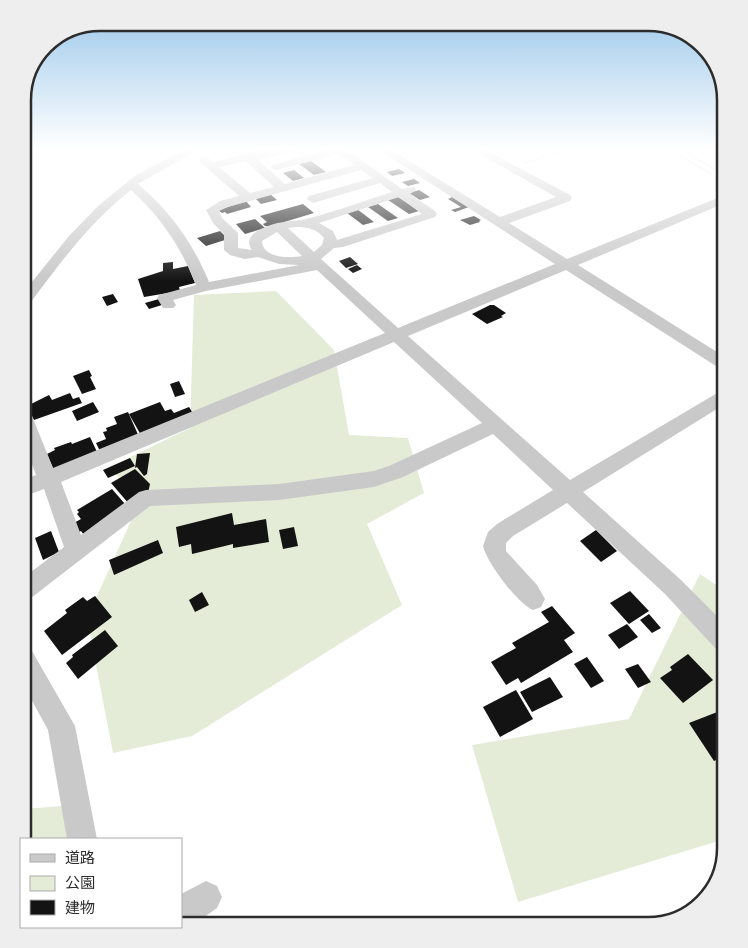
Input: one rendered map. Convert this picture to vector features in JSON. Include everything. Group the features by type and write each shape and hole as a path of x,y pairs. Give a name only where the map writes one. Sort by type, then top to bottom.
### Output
{"street":[{"path":"31,293 77,236 104,207 121,192"},
{"path":"141,192 152,201 185,245 193,258 204,287"},
{"path":"242,192 248,198"},
{"path":"260,252 252,255 231,250 231,233 217,220 212,210 268,192"},
{"path":"301,192 313,199 332,214"},
{"path":"313,199 337,192"},
{"path":"317,261 283,261 270,258 260,252 256,246 257,240 268,229 305,223 401,192"},
{"path":"331,244 338,244 430,215 429,211 402,192"},
{"path":"452,192 717,358"},
{"path":"499,222 566,198 555,192"},
{"path":"31,485 717,203"},
{"path":"168,305 164,298 317,261 331,244 331,238 329,233 323,228 305,223"},
{"path":"278,226 673,587 717,632"},
{"path":"533,599 530,591 498,560 494,547 496,539 504,530 717,401"},
{"path":"31,585 146,498 279,492 374,479 396,472 495,425"},
{"path":"31,435 76,550"},
{"path":"31,674 61,726 82,838"}],"green space":[{"path":"276,291 334,350 349,435 408,438 424,493 367,524 402,605 192,736 113,753 87,618 142,497 108,468 190,428 194,295"},
{"path":"700,574 717,586 717,841 518,902 472,745 629,719"},
{"path":"75,805 80,838 31,838 31,808"}],"building":[{"path":"423,192 430,197 420,200 409,193"},
{"path":"270,194 277,200 261,204 255,198"},
{"path":"398,197 419,211 409,214 388,200"},
{"path":"452,197 469,207 455,212 451,210 461,207 448,199"},
{"path":"246,201 251,207 227,214 218,210"},
{"path":"303,204 314,213 271,226 263,224 267,222 260,216"},
{"path":"378,204 398,218 388,221 368,207"},
{"path":"357,209 374,222 363,225 347,213"},
{"path":"474,216 481,220 480,222 470,225 460,220"},
{"path":"255,219 265,228 245,234 236,224"},
{"path":"220,231 228,239 206,246 197,238"},
{"path":"350,257 358,264 346,268 339,261"},
{"path":"173,262 173,269 188,266 195,283 179,287 180,291 144,297 138,279 163,271 163,263"},
{"path":"357,265 362,269 353,273 348,269"},
{"path":"113,294 118,302 107,306 102,297"},
{"path":"159,299 162,305 149,309 145,303"},
{"path":"490,305 494,305 506,313 501,316 503,317 487,324 472,314"},
{"path":"89,370 96,389 82,394 73,376"},
{"path":"179,381 185,394 175,397 170,384"},
{"path":"70,393 73,399 79,397 82,403 34,420 31,414 31,404 49,395 52,400"},
{"path":"93,402 99,412 77,421 72,411"},
{"path":"160,402 165,411 171,409 174,413 189,407 194,415 142,437 129,414"},
{"path":"128,412 140,439 102,455 96,443 106,439 103,432 107,431 106,428 117,424 114,417"},
{"path":"90,437 98,454 55,473 47,454 55,450 54,448"},
{"path":"150,453 147,474 144,476 137,467 135,468 137,454"},
{"path":"130,458 135,466 108,478 103,470"},
{"path":"135,469 150,484 148,493 129,504 111,483"},
{"path":"112,489 125,504 84,535 81,531 79,532 72,524 81,519 77,514 79,512 77,510"},
{"path":"232,513 234,525 266,519 269,542 233,548 233,544 192,554 191,544 179,547 176,527"},
{"path":"294,527 298,546 283,549 279,530"},
{"path":"596,530 617,551 601,562 580,541"},
{"path":"51,531 59,552 43,560 35,538"},
{"path":"158,540 163,553 114,575 109,560"},
{"path":"630,591 649,611 629,624 610,603"},
{"path":"202,592 209,605 195,612 189,600"},
{"path":"95,596 112,617 62,655 44,631 67,613 65,610 83,597 87,601"},
{"path":"552,606 575,633 564,640 573,652 521,683 518,678 506,685 491,662 516,648 512,643 549,622 541,612"},
{"path":"649,614 661,628 652,633 640,620"},
{"path":"627,624 638,637 619,649 608,635"},
{"path":"105,630 118,646 78,679 66,663 73,657 72,655"},
{"path":"688,654 713,680 683,703 660,678 672,670 670,667"},
{"path":"587,657 604,681 591,688 574,664"},
{"path":"638,664 651,682 638,688 625,669"},
{"path":"550,677 563,697 532,712 520,692"},
{"path":"516,690 533,719 500,737 483,707"},
{"path":"717,712 717,760 714,761 689,723"}]}
